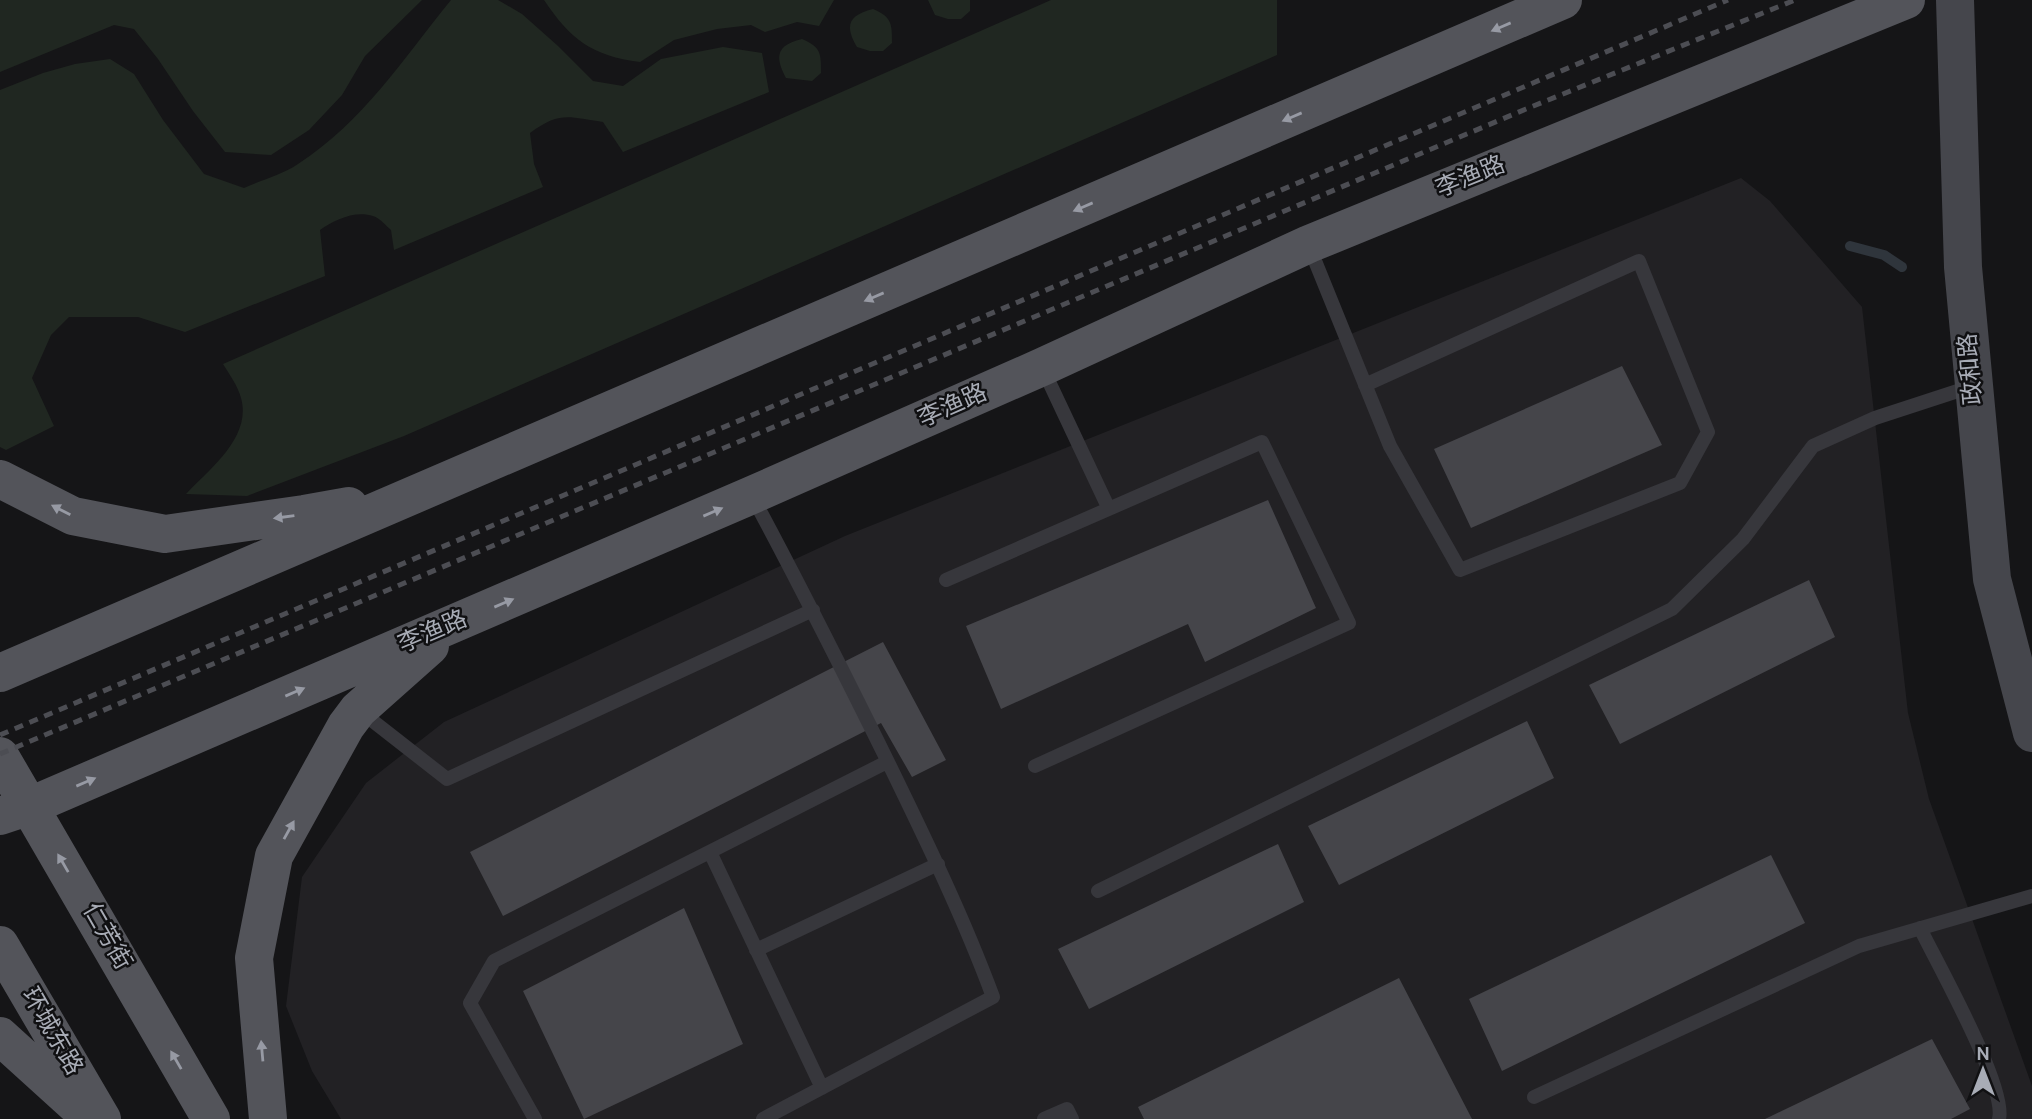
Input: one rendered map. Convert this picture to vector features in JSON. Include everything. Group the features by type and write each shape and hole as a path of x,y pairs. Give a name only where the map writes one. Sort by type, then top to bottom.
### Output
{"main road":[{"path":"0,673 1563,0"},
{"name":"李渔路","path":"15,811 453,625 1042,368 1309,244 1906,0"},
{"path":"0,479 74,516 165,534 304,514 423,491"},
{"path":"268,1119 254,958 274,856 346,726 358,710 453,625"},
{"name":"仁芳街","path":"0,756 15,811 211,1119"},
{"name":"环城东路","path":"0,944 102,1119"},
{"path":"0,1036 92,1119"}],"street":[{"name":"政和路","path":"1955,0 1963,267 1992,579 2032,733"}],"lane":[{"path":"1309,244 1365,385 1390,446 1460,570 1680,483 1708,432 1639,261 1365,385"},
{"path":"1042,368 1108,507"},
{"path":"1098,891 1672,609 1743,539 1813,446 1875,418 1974,386"},
{"path":"946,580 1262,442 1349,623 1035,766"},
{"path":"752,495 813,610 938,864 973,942 993,997 763,1119"},
{"path":"358,710 447,779 813,610"},
{"path":"535,1119 470,1003 494,961 887,762"},
{"path":"710,852 822,1088"},
{"path":"756,950 938,864"},
{"path":"1534,1097 1859,946 2032,896"},
{"path":"1920,929 1991,1072 2001,1112 1999,1119"},
{"path":"1044,1119 1067,1109 1072,1119"}],"shaded area":[{"path":"0,0 422,0 365,56 342,95 309,130 271,155 225,152 134,29 114,25 0,72"},
{"path":"451,0 498,0 522,14 593,81 623,86 661,59 723,47 762,53 769,92 623,152 603,122 565,117 549,121 530,133 534,164 543,187 394,250 391,230 376,217 359,214 338,220 320,230 325,276 185,332 138,317 69,317 51,335 32,378 54,426 6,450 0,447 0,90 43,73 75,64 110,59 134,74 163,120 204,174 244,188 292,168 343,129 381,88"},
{"path":"544,0 834,0 819,26 797,22 765,32 751,25 717,29 674,40 640,62 608,55 584,43 563,25"},
{"path":"928,0 970,0 970,11 961,19 948,19 935,15"},
{"path":"1051,0 1277,0 1277,55 404,436 247,496 186,494 227,451 240,426 243,412 241,398 223,364"},
{"path":"873,9 884,15 891,26 892,43 883,51 857,47 851,33 851,22 854,18"},
{"path":"802,39 813,45 820,56 821,73 812,81 786,78 780,63 780,52 783,48"},
{"path":"1741,178 1770,201 1862,307 1908,713 1929,799 2032,1086 2032,1119 341,1119 312,1071 286,1006 302,877 366,783 444,722 845,536"}],"building":[{"path":"1622,366 1662,445 1471,528 1434,449"},
{"path":"1268,500 1316,608 1205,662 1188,624 1001,709 966,626"},
{"path":"1809,580 1835,637 1620,744 1589,685"},
{"path":"883,642 946,760 912,777 881,723 503,916 470,852"},
{"path":"1527,721 1554,778 1339,885 1308,826"},
{"path":"1278,844 1304,902 1089,1009 1058,949"},
{"path":"1771,855 1805,923 1502,1071 1469,999"},
{"path":"684,908 743,1044 584,1119 523,991"},
{"path":"1399,978 1472,1119 1144,1119 1138,1107"},
{"path":"1932,1039 1970,1109 1951,1119 1765,1119"}],"waterway":[{"path":"1850,246 1884,255 1902,267"}],"railway":[{"path":"0,735 1728,0"},
{"path":"0,754 1526,109 1795,0"}]}
